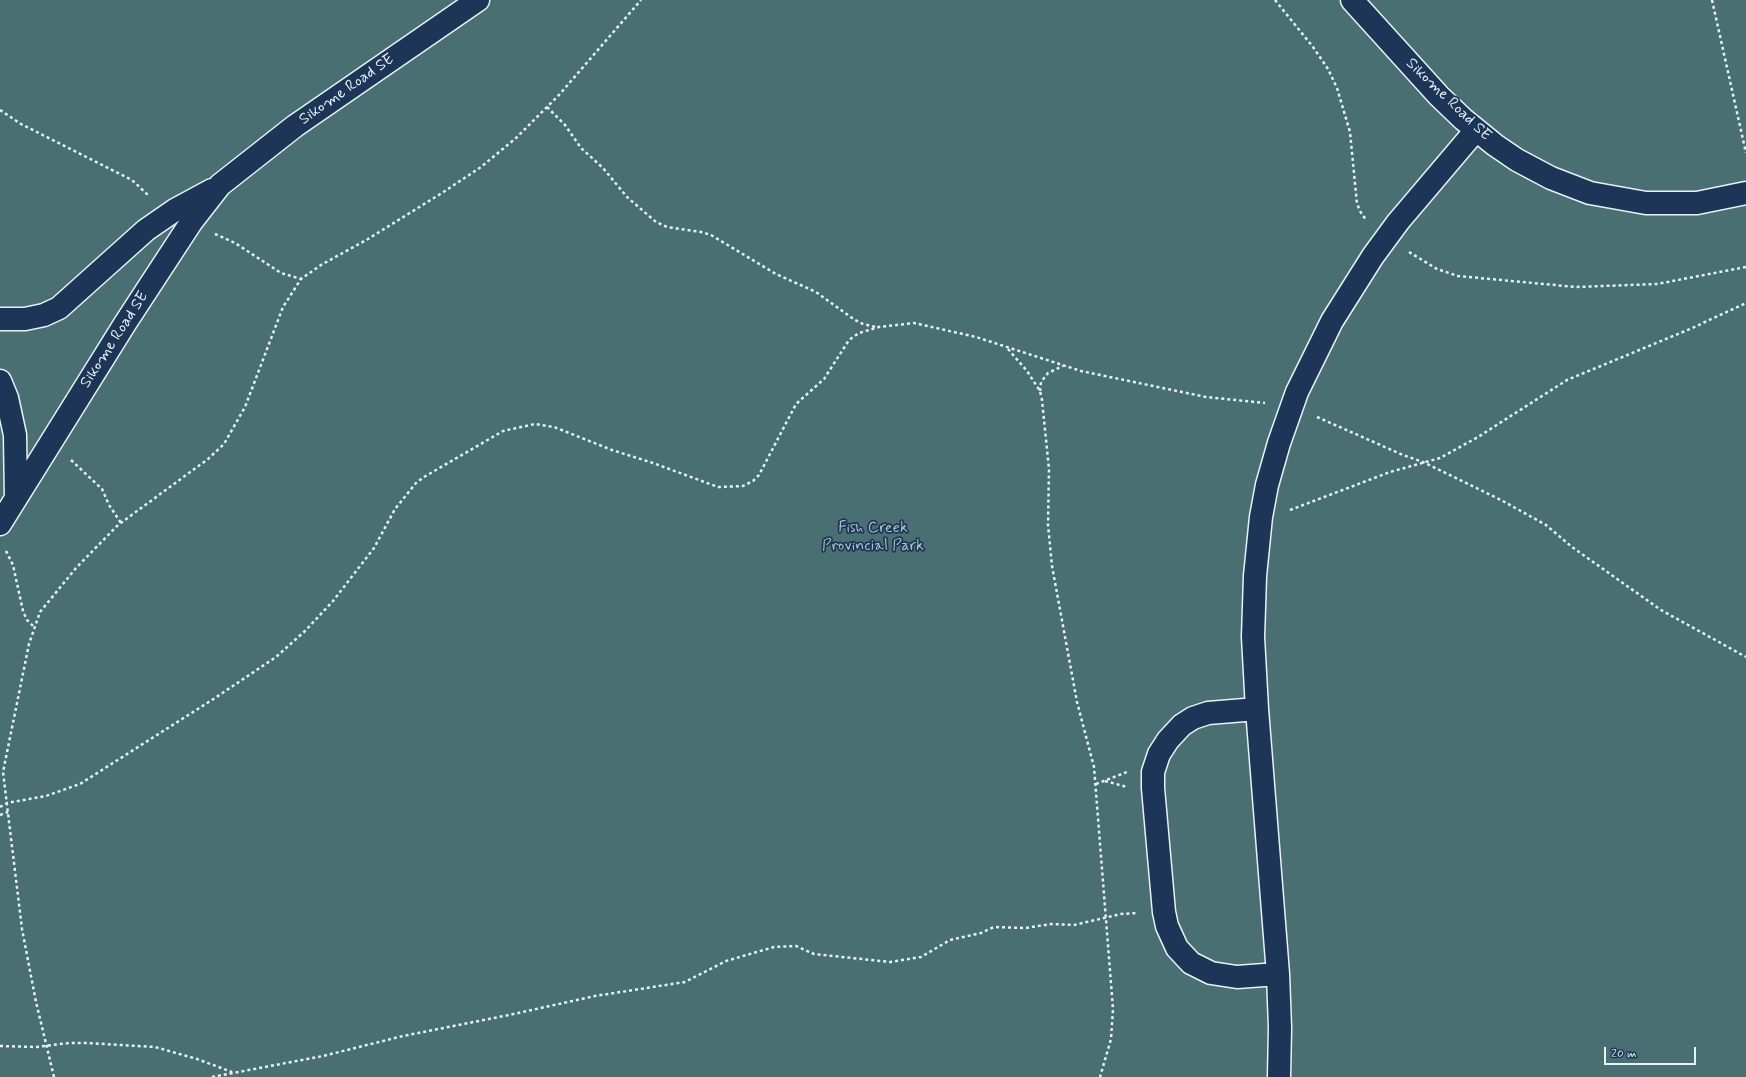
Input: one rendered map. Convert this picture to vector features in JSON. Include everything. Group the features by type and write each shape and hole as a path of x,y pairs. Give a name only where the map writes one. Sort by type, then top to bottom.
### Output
{"street":[{"name":"Sikome Road SE","path":"0,319 25,319 44,315 59,308 146,230 175,210 220,185 295,126 478,0"},
{"name":"Sikome Road SE","path":"1352,0 1439,96 1476,130 1495,145 1538,172 1564,184 1602,196 1646,203 1685,204 1718,200 1746,193"},
{"path":"1279,1077 1280,1028 1278,974 1257,709 1253,615 1261,516 1267,485 1282,432 1297,392 1324,334 1372,256 1398,222 1476,130"},
{"name":"Sikome Road SE","path":"0,524 170,254 205,203 220,185"},
{"path":"0,381 7,398 15,435 16,498"},
{"path":"1257,709 1218,711 1194,718 1178,729 1159,754 1153,772 1152,788 1164,910 1167,926 1177,948 1191,963 1201,969 1222,976 1237,977 1278,974"}],"path":[{"path":"54,1077 22,929 3,772 34,628 45,606 63,583 121,523 211,456 224,444 245,407 283,307 301,279 314,269 368,239 480,167 516,138 547,107 641,0"},
{"path":"1275,0 1313,47 1328,69 1337,88 1350,132 1357,204 1362,215 1368,222"},
{"path":"1712,0 1746,153"},
{"path":"547,107 565,125 577,143 603,168 627,198 656,222 667,227 697,231 710,236 776,274 816,292 854,320 866,325 879,327"},
{"path":"0,110 17,122 127,177 154,198"},
{"path":"215,234 235,243 281,273 301,279"},
{"path":"1406,249 1430,265 1458,276 1567,287 1657,284 1746,267"},
{"path":"1261,516 1276,515 1375,477 1440,458 1460,448 1567,380 1690,329 1746,303"},
{"path":"0,806 7,803 46,796 80,784 216,698 276,657 318,618 333,601 370,554 395,509 416,483 428,474 503,431 535,424 554,427 612,450 659,465 718,487 743,486 753,481 759,475 796,404 820,384 829,373 845,344 860,333 879,327 914,323 976,337 1063,366 1206,397 1270,404"},
{"path":"1008,348 1027,371 1040,391"},
{"path":"1063,366 1048,373 1041,382 1040,391 1046,426 1049,469 1048,525 1052,559 1077,702 1094,767 1113,1026 1100,1077"},
{"path":"1313,416 1355,432 1403,455 1423,462 1501,500 1546,525 1572,548 1636,594 1694,630 1746,657"},
{"path":"49,444 75,464 102,490 109,505 121,523"},
{"path":"4,548 13,565 23,612 27,620 34,628"},
{"path":"0,767 3,772"},
{"path":"0,815 8,812"},
{"path":"212,1077 323,1056 403,1036 580,999 684,982 723,962 774,947 796,946 814,954 890,962 921,957 950,940 980,933 994,927 1026,928 1045,925 1074,925 1105,917 1164,910"},
{"path":"0,1046 36,1047 46,1045 87,1043 155,1048 198,1059 234,1073"}],"green space":[{"name":"Fish Creek Provincial Park","path":"0,0 1746,0 1746,1077 0,1077"}]}
